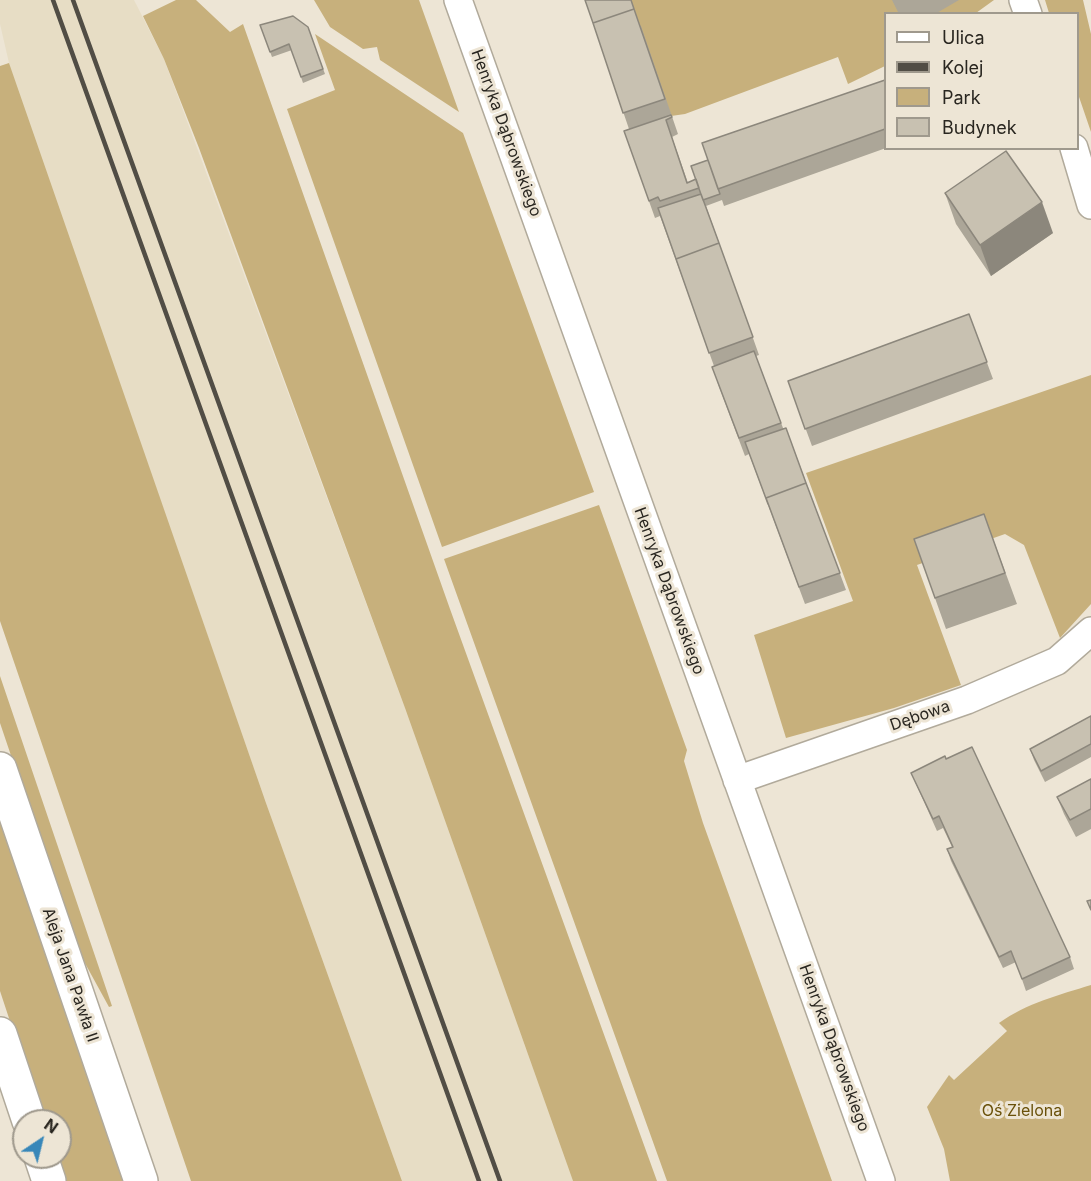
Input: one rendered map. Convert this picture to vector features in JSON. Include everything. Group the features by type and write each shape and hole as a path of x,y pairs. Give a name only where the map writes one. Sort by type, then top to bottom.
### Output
{"street":[{"name":"Henryka Dąbrowskiego","path":"458,0 881,1181"},
{"path":"1075,150 1091,205"},
{"name":"Dębowa","path":"737,780 967,700 1057,661 1091,631"},
{"name":"Aleja Jana Pawła II","path":"0,769 141,1181"},
{"path":"0,1034 25,1109"}],"shaded area":[{"path":"0,0 134,0 164,59 405,708 573,1181 402,1181 266,803 12,76 0,24"}],"green space":[{"path":"176,0 196,0 230,32 243,24 450,609 657,1181 573,1181 405,708 199,148 164,59 143,16"},
{"path":"314,0 419,0 459,112 380,60 377,47 363,49 330,27"},
{"path":"631,0 994,0 977,12 884,12 884,66 848,84 838,57 685,114 671,116"},
{"path":"1045,0 1083,0 1091,34 1091,132 1079,97 1079,12 1049,12"},
{"path":"315,34 463,133 594,492 442,547 287,109 335,90"},
{"path":"9,63 266,803 402,1181 191,1181 0,621 0,66"},
{"path":"1091,375 1091,604 1060,638 1024,545 1005,534 917,565 961,685 894,708 786,738 754,635 853,601 806,473"},
{"path":"599,505 687,750 684,761 703,823 832,1181 667,1181 444,559"},
{"path":"0,676 112,1006 109,1007 75,945 0,723"},
{"path":"0,807 127,1181 63,1181 59,1169 72,1169 72,1109 39,1109 0,991"},
{"name":"Oś Zielona","path":"1091,985 1091,1181 950,1181 944,1149 927,1107 949,1075 954,1080 1007,1031 999,1023 1010,1016 1044,1000"}],"building":[{"path":"585,0 631,0 634,9 593,23"},
{"path":"634,9 665,99 623,113 593,23"},
{"path":"293,16 308,27 323,69 301,77 289,44 270,52 260,25"},
{"path":"884,80 884,129 718,189 702,143"},
{"path":"671,115 672,117 666,120 687,183 696,179 699,188 660,201 658,197 649,201 624,131"},
{"path":"1006,151 1042,202 980,245 945,193"},
{"path":"708,160 720,194 703,200 691,166"},
{"path":"701,194 719,243 676,259 658,208"},
{"path":"719,243 753,337 709,353 676,259"},
{"path":"969,314 987,362 805,429 788,381"},
{"path":"754,351 781,423 739,438 712,367"},
{"path":"786,428 806,483 766,498 768,504 745,442"},
{"path":"806,483 840,573 799,587 766,498"},
{"path":"984,514 1005,573 935,598 914,539"},
{"path":"1091,716 1091,744 1041,771 1030,749"},
{"path":"972,747 1070,957 1022,979 1011,951 999,957 947,849 953,847 939,816 933,819 911,773 945,756 946,759"},
{"path":"1091,779 1091,809 1070,820 1057,797"}],"railway":[{"path":"53,0 479,1181"},
{"path":"73,0 500,1181"}]}
